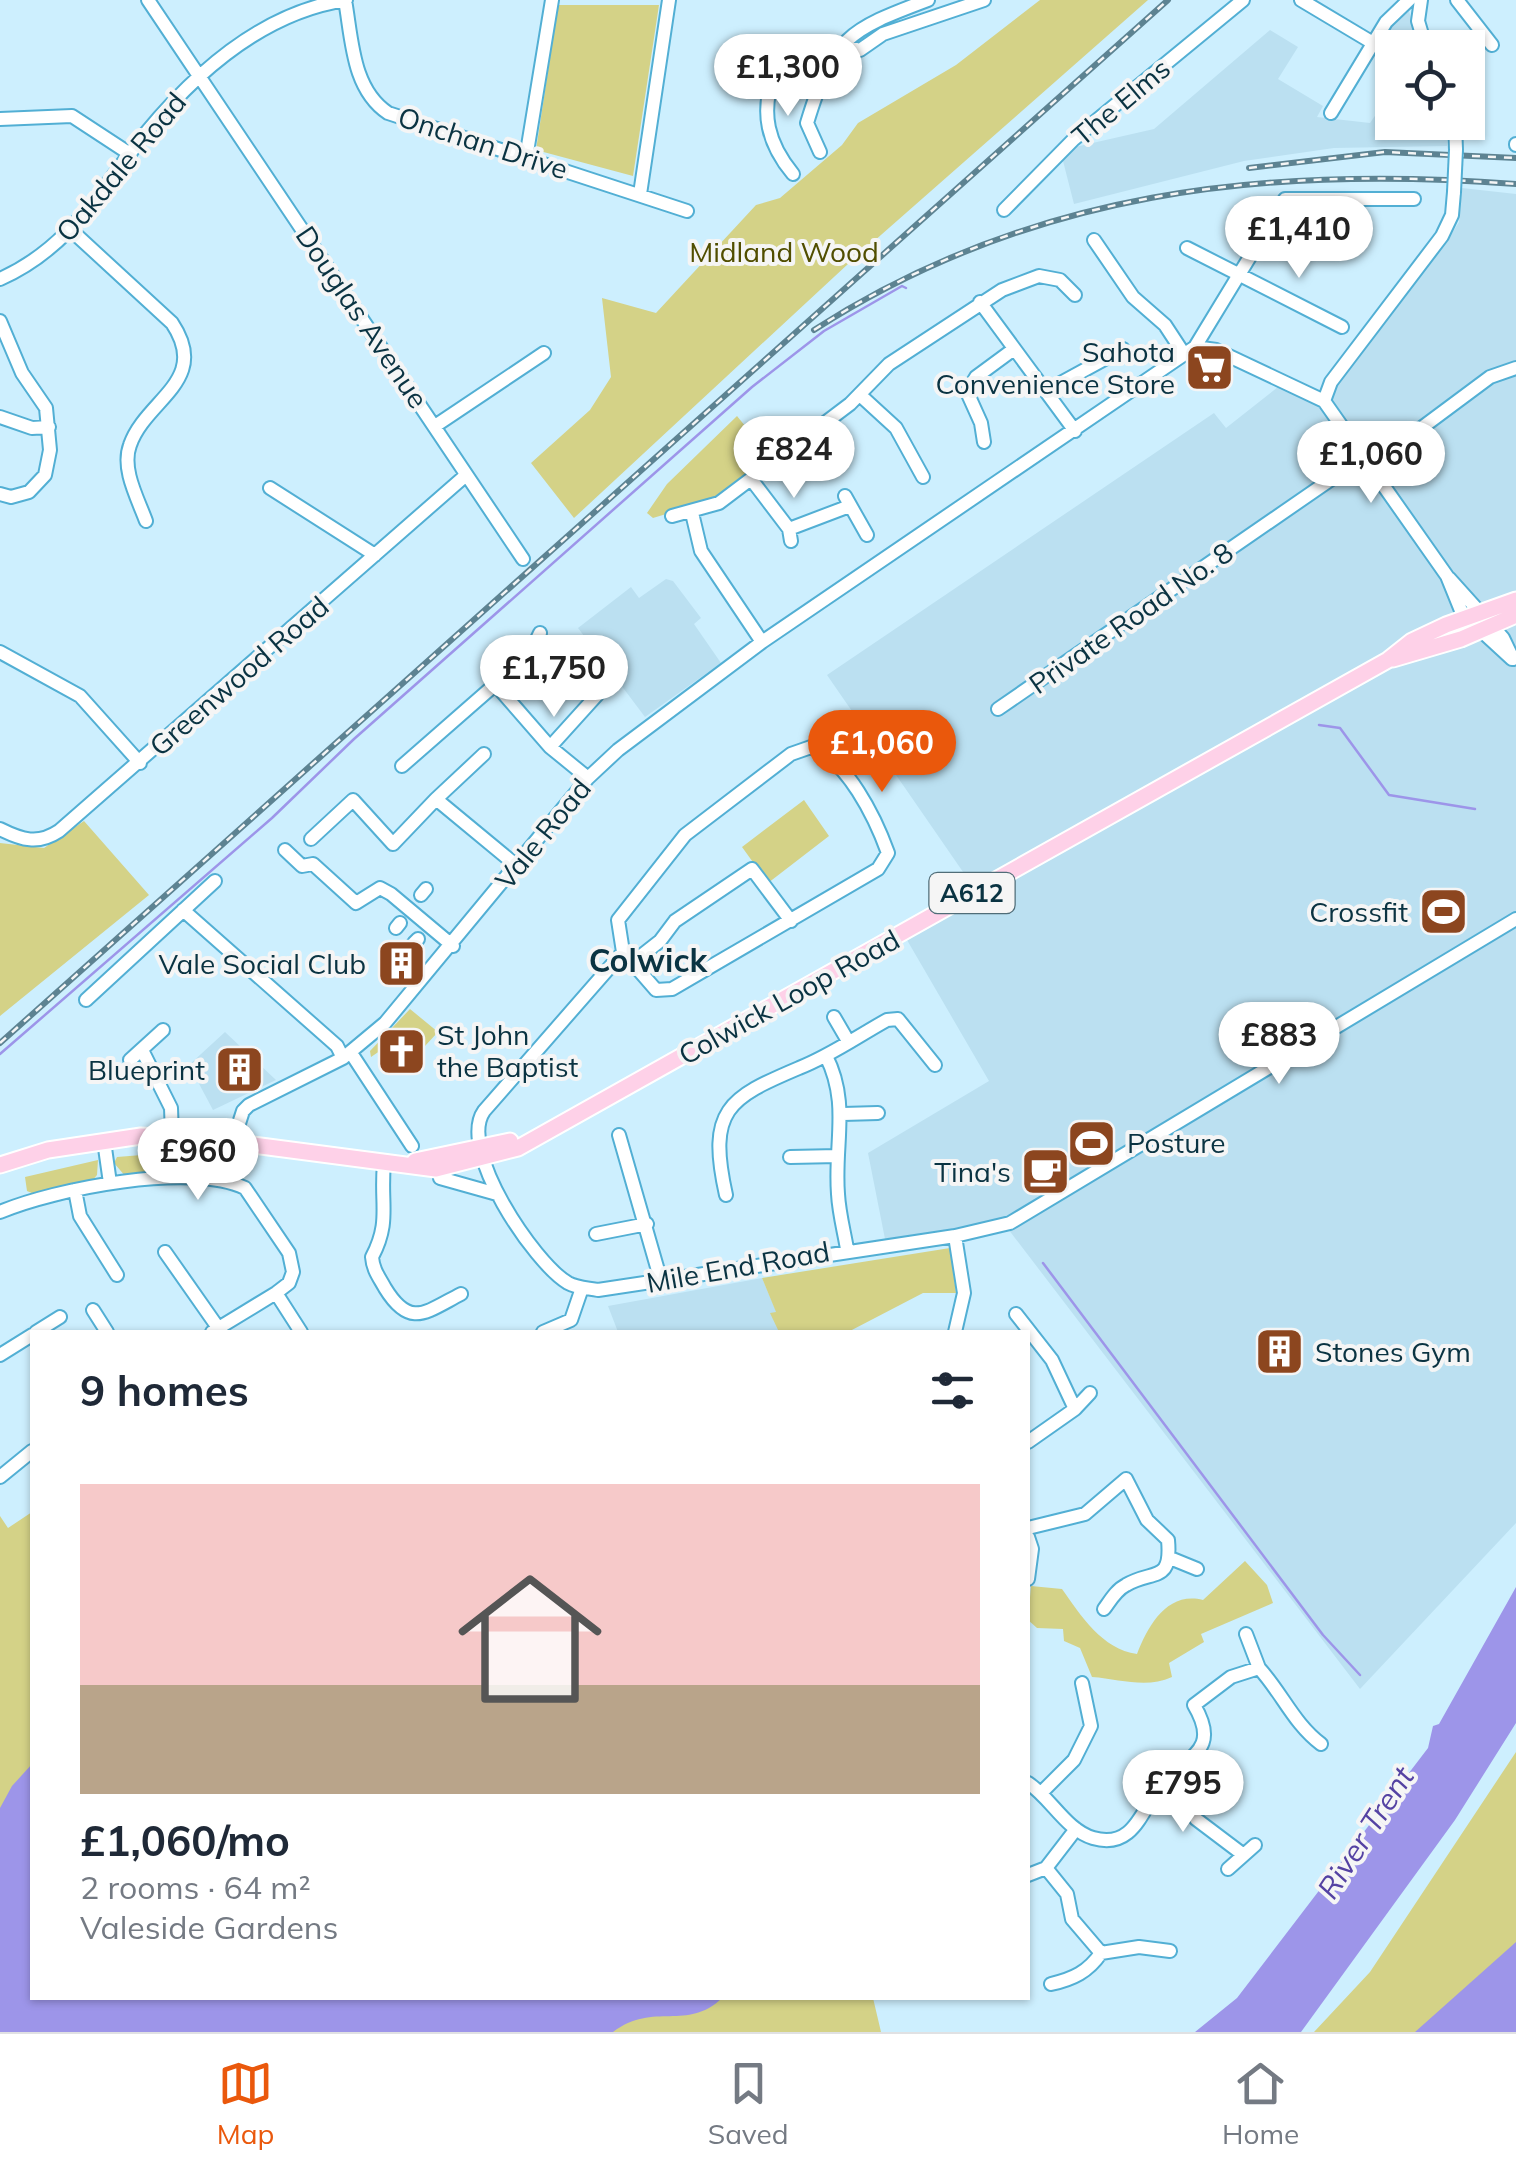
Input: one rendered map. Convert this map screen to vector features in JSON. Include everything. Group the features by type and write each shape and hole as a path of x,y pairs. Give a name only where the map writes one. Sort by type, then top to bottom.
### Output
{"main road":[{"name":"Colwick Loop Road","path":"480,1155 518,1148 557,1128 1388,660 1412,641 1516,600"},
{"name":"Colwick Loop Road","path":"1388,660 1516,616"},
{"name":"A612","path":"0,1164 104,1141 172,1136 436,1169 480,1155"}],"street":[{"name":"Douglas Avenue","path":"148,0 523,559"},
{"name":"Oakdale Road","path":"0,279 72,231 130,154 200,76 278,21 346,0"},
{"name":"Onchan Drive","path":"346,0 361,81 376,106 687,211"},
{"path":"526,158 552,0"},
{"path":"640,194 669,0"},
{"path":"820,152 807,123 819,82 842,46 862,25 928,0"},
{"path":"842,46 860,50 883,34 984,0"},
{"name":"The Elms","path":"1004,210 1074,139 1243,0"},
{"path":"1301,0 1373,43"},
{"path":"1330,113 1389,17 1417,0 1421,30"},
{"path":"1457,0 1492,45"},
{"path":"793,174 776,153 766,116 767,94 774,75 819,82"},
{"path":"0,119 72,116 130,154"},
{"path":"1324,401 1336,375 1442,236 1453,205 1455,140"},
{"path":"1190,350 1286,198 1414,199"},
{"path":"72,231 172,323 185,342 184,364 175,387 128,447 128,470 146,521"},
{"path":"1096,250 1132,297 1190,350 1216,350 1324,401 1474,615 1514,662"},
{"path":"1188,268 1192,250 1342,327"},
{"path":"672,516 719,503 860,395 879,372 980,302 1039,276 1060,280 1075,295"},
{"path":"980,302 1075,431"},
{"path":"0,322 22,373 46,408 49,427 45,475 29,492 12,497 0,494"},
{"path":"1046,391 1123,349"},
{"path":"988,434 966,392 976,377 1014,350"},
{"name":"Vale Road","path":"232,1142 242,1111 347,1055 401,1006 588,778 618,750 762,642 1190,350"},
{"path":"435,426 544,353"},
{"name":"Private Road No. 8","path":"998,710 1490,377 1516,368"},
{"path":"860,395 896,428 923,477"},
{"path":"0,417 32,428 49,427"},
{"name":"Greenwood Road","path":"0,829 28,840 52,836 464,476"},
{"path":"751,479 790,535 846,502 867,535"},
{"path":"270,488 375,555"},
{"path":"692,513 701,550 762,642"},
{"path":"402,766 530,654 540,633"},
{"path":"0,652 80,696 140,763"},
{"path":"496,685 550,746 588,778"},
{"path":"550,746 597,695"},
{"path":"811,747 828,753 859,797 888,853 878,869 791,921 664,992 652,987 627,957 618,920 685,834 791,754 811,747"},
{"path":"311,838 353,800 393,844 484,754"},
{"path":"436,800 516,866"},
{"path":"280,844 302,866 313,864 356,903 380,888 411,909 422,935 453,946"},
{"path":"548,1330 571,1320 582,1288 550,1266 496,1194 480,1155 476,1126 484,1111 627,957 660,941 675,921 752,869 791,921"},
{"path":"86,1000 215,881"},
{"path":"183,910 347,1055 412,1146"},
{"name":"Mile End Road","path":"582,1288 955,1236 1020,1218 1516,919"},
{"path":"834,1018 848,1041"},
{"path":"726,1195 720,1168 720,1133 733,1104 749,1088 826,1056 887,1020 898,1019 935,1065"},
{"path":"130,1060 162,1030"},
{"path":"142,1050 171,1108 172,1136"},
{"path":"826,1056 838,1081 842,1114 838,1196 847,1249"},
{"path":"842,1114 878,1114"},
{"path":"104,1141 110,1183"},
{"path":"619,1143 647,1224 661,1280"},
{"path":"790,1157 838,1156"},
{"path":"387,1164 381,1197 386,1230 372,1258 378,1276 400,1310 410,1314 425,1312 461,1294"},
{"path":"440,1178 496,1194"},
{"path":"0,1212 110,1183 184,1180 245,1188 293,1260 289,1284 218,1330"},
{"path":"75,1190 80,1216 117,1275"},
{"path":"596,1234 610,1227 647,1224"},
{"path":"955,1236 964,1293 955,1330"},
{"path":"166,1260 215,1330"},
{"path":"276,1294 300,1330"},
{"path":"93,1310 106,1330"},
{"path":"1016,1314 1029,1330"},
{"path":"40,1330 60,1317"},
{"path":"1030,1332 1052,1360 1075,1410"},
{"path":"0,1355 30,1336"},
{"path":"1030,1441 1075,1410 1090,1393"},
{"path":"0,1477 30,1453"},
{"path":"1030,1528 1086,1514 1126,1480 1147,1520 1168,1540 1170,1558 1159,1575 1121,1587 1104,1609"},
{"path":"1170,1558 1197,1569"},
{"path":"1246,1634 1259,1668 1284,1698 1303,1731 1321,1744"},
{"path":"1030,1785 1042,1792 1076,1828 1094,1838 1114,1839 1132,1831 1170,1776 1188,1764 1202,1745 1200,1716 1194,1705 1230,1677 1259,1668"},
{"path":"1042,1792 1074,1760 1092,1726 1081,1695 1082,1683"},
{"path":"1170,1776 1196,1819 1241,1854"},
{"path":"1030,1874 1046,1868 1076,1828"},
{"path":"1228,1869 1255,1846"},
{"path":"1046,1868 1067,1894 1072,1919 1100,1953"},
{"path":"1057,1986 1092,1966 1100,1953 1138,1947 1170,1951"}],"shaded area":[{"path":"1409,11 1414,30 1387,30"},
{"path":"1270,30 1298,47 1278,79 1323,106 1317,117 1370,123 1375,116 1375,140 1447,140 1447,146 1334,148 1244,161 1074,204 1063,161 1075,147 1154,129"},
{"path":"1462,188 1516,194 1516,1523 1360,1689 1002,1221 885,1239 868,1153 989,1081 907,940 981,898 827,675 1214,413 1226,428 1278,387 1318,405 1449,238 1459,222"},
{"path":"666,579 673,581 701,618 694,624 721,663 645,717 578,628 631,587 639,598"},
{"path":"225,1032 276,1080 213,1110 189,1065"},
{"path":"762,1278 784,1330 617,1330 608,1306"}],"green space":[{"name":"Midland Wood","path":"1040,0 1148,0 848,264 574,518 531,463 590,410 611,377 602,298 656,313 756,205 780,198 842,145 858,123 956,65"},
{"path":"558,5 659,5 633,176 536,150"},
{"path":"737,416 772,459 722,497 653,518 647,513 667,484"},
{"path":"804,800 829,836 768,883 742,847"},
{"path":"84,821 149,895 0,1016 0,843 44,848"},
{"path":"410,1009 438,1032 425,1046 416,1040 393,1042 371,1057 370,1051"},
{"path":"167,1153 246,1164 243,1179 209,1175 126,1177 114,1163 117,1157"},
{"path":"98,1160 97,1175 91,1182 34,1194 27,1191 25,1177"},
{"path":"950,1248 956,1293 923,1293 852,1330 778,1330 770,1313 776,1312 762,1278"},
{"path":"30,1513 30,2000 873,2000 881,2032 0,2032 0,1516 8,1528"},
{"path":"1245,1561 1267,1585 1273,1603 1201,1634 1204,1642 1169,1663 1172,1677 1162,1681 1143,1683 1092,1677 1080,1648 1064,1641 1063,1629 1037,1628 1030,1622 1031,1586 1062,1589 1103,1638 1137,1654 1153,1622 1169,1606 1190,1599 1203,1600"},
{"path":"1516,1752 1516,2032 1314,2032 1370,1972"}],"water":[{"name":"River Trent","path":"1516,1587 1516,1723 1455,1820 1301,2032 1195,2032 1237,1998 1428,1748 1433,1726 1439,1724"},
{"path":"30,1766 30,2000 719,2000 696,2013 642,2018 613,2032 0,2032 0,1808 12,1786"},
{"path":"1516,1942 1516,2032 1415,2032"}],"waterway":[{"path":"0,1054 272,818 354,739 752,387 824,331 902,286 906,288"},
{"path":"1319,725 1340,728 1389,795 1475,809"},
{"path":"1043,1263 1323,1635 1360,1675"}],"railway":[{"path":"0,1043 1168,0"},
{"path":"1249,168 1385,152 1516,158"},
{"path":"814,330 896,283 980,246 1065,218 1152,198 1241,185 1331,179 1516,184"}],"place":[{"name":"Sahota Convenience Store","path":"1210,368"},
{"name":"Crossfit","path":"1443,912"},
{"name":"Vale Social Club","path":"401,964"},
{"name":"St John the Baptist","path":"402,1051"},
{"name":"Blueprint","path":"240,1070"},
{"name":"Posture","path":"1092,1143"},
{"name":"Tina's","path":"1046,1172"},
{"name":"Stones Gym","path":"1280,1352"}],"district":[{"name":"Colwick","path":"648,961"}]}
